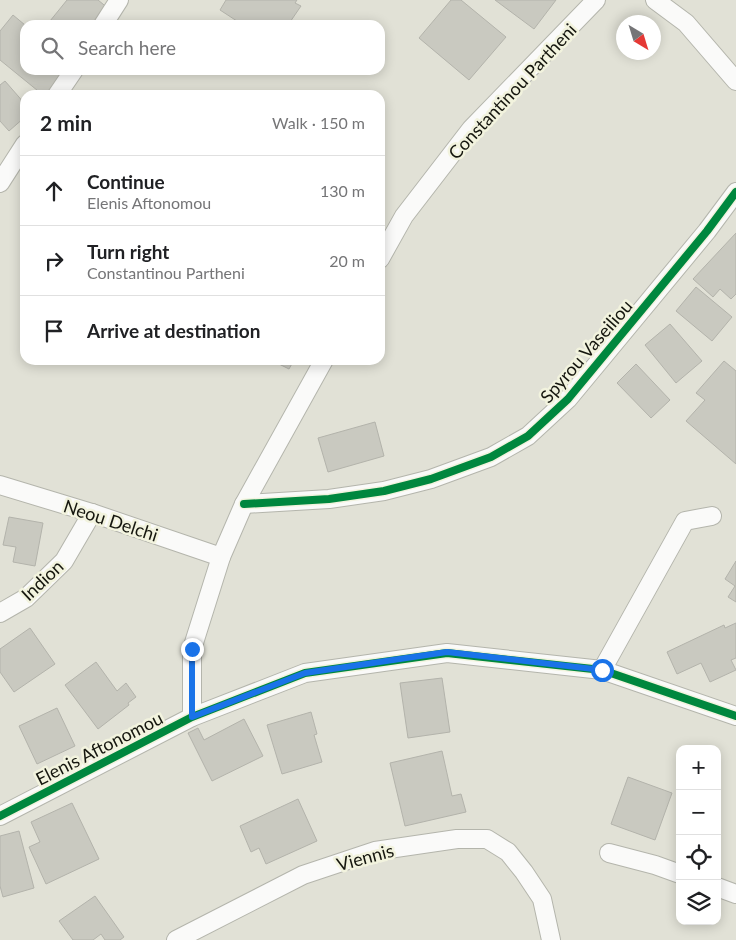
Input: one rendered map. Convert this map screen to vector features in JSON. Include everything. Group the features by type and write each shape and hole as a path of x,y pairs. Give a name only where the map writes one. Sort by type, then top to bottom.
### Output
{"street":[{"path":"106,20 119,0"},
{"name":"Constantinou Partheni","path":"385,250 404,216 471,129 596,0"},
{"path":"654,0 686,23 736,81"},
{"path":"60,90 71,75"},
{"path":"0,183 20,152"},
{"name":"Spyrou Vaseiliou","path":"244,504 329,499 384,491 432,479 491,458 528,436 568,400 707,231 736,192"},
{"path":"192,717 192,649 221,557 244,504 321,365"},
{"name":"Neou Delchi","path":"0,485 92,513 221,557"},
{"name":"Indion","path":"0,613 26,598 64,561 92,513"},
{"path":"602,670 685,521 712,516"},
{"name":"Elenis Aftonomou","path":"0,816 192,717 305,673 447,652 602,670 736,716"},
{"name":"Viennis","path":"176,940 303,875 375,851 457,839 487,839 508,852 542,899 551,940"},
{"path":"609,853 676,873"},
{"path":"721,889 736,894"}],"building":[{"path":"67,0 98,0 109,9 100,20 51,20"},
{"path":"226,0 297,0 295,3 301,6 291,20 235,20 220,10"},
{"path":"451,0 461,0 506,37 469,80 419,38"},
{"path":"495,0 556,0 534,29"},
{"path":"13,15 20,21 20,75 68,75 55,90 37,90 0,60 0,31"},
{"path":"5,81 20,98 20,121 9,131 0,121 0,85"},
{"path":"736,233 736,294 731,299 720,289 713,297 693,279"},
{"path":"696,287 732,317 712,341 676,311"},
{"path":"670,324 702,361 676,383 645,345"},
{"path":"724,361 736,371 736,464 686,421 705,400 696,393"},
{"path":"636,364 670,400 651,418 617,383"},
{"path":"281,365 291,365 289,369"},
{"path":"375,422 384,456 328,472 318,438"},
{"path":"9,517 43,523 35,566 13,562 16,547 3,545"},
{"path":"736,561 736,602 728,597 735,586 725,579"},
{"path":"736,623 736,658 731,660 736,670 710,682 701,663 677,674 667,652 724,625 725,628"},
{"path":"30,628 55,664 14,692 0,672 0,649"},
{"path":"96,662 117,691 126,683 136,697 128,703 129,705 98,729 65,685"},
{"path":"442,678 450,732 408,738 400,683"},
{"path":"57,708 75,746 37,764 19,726"},
{"path":"311,712 317,734 314,735 322,762 282,774 267,725"},
{"path":"244,719 263,756 212,781 188,733 198,728 204,740"},
{"path":"442,751 452,796 461,794 466,812 405,826 390,763"},
{"path":"628,777 672,793 655,840 611,824"},
{"path":"298,799 317,841 266,864 259,848 251,852 240,826"},
{"path":"72,803 99,859 46,884 29,847 40,842 31,822"},
{"path":"19,831 34,888 3,897 0,886 0,836"},
{"path":"95,896 124,937 120,940 105,940 101,934 93,940 73,940 59,921"}],"cycle path":[{"path":"244,504 329,499 384,491 431,479 491,457 528,436 568,399 707,231 736,192"},
{"path":"0,816 192,717 305,673 447,653 602,670 736,716"}],"route":[{"path":"192,649 192,717 305,673 447,652 602,670"}]}
